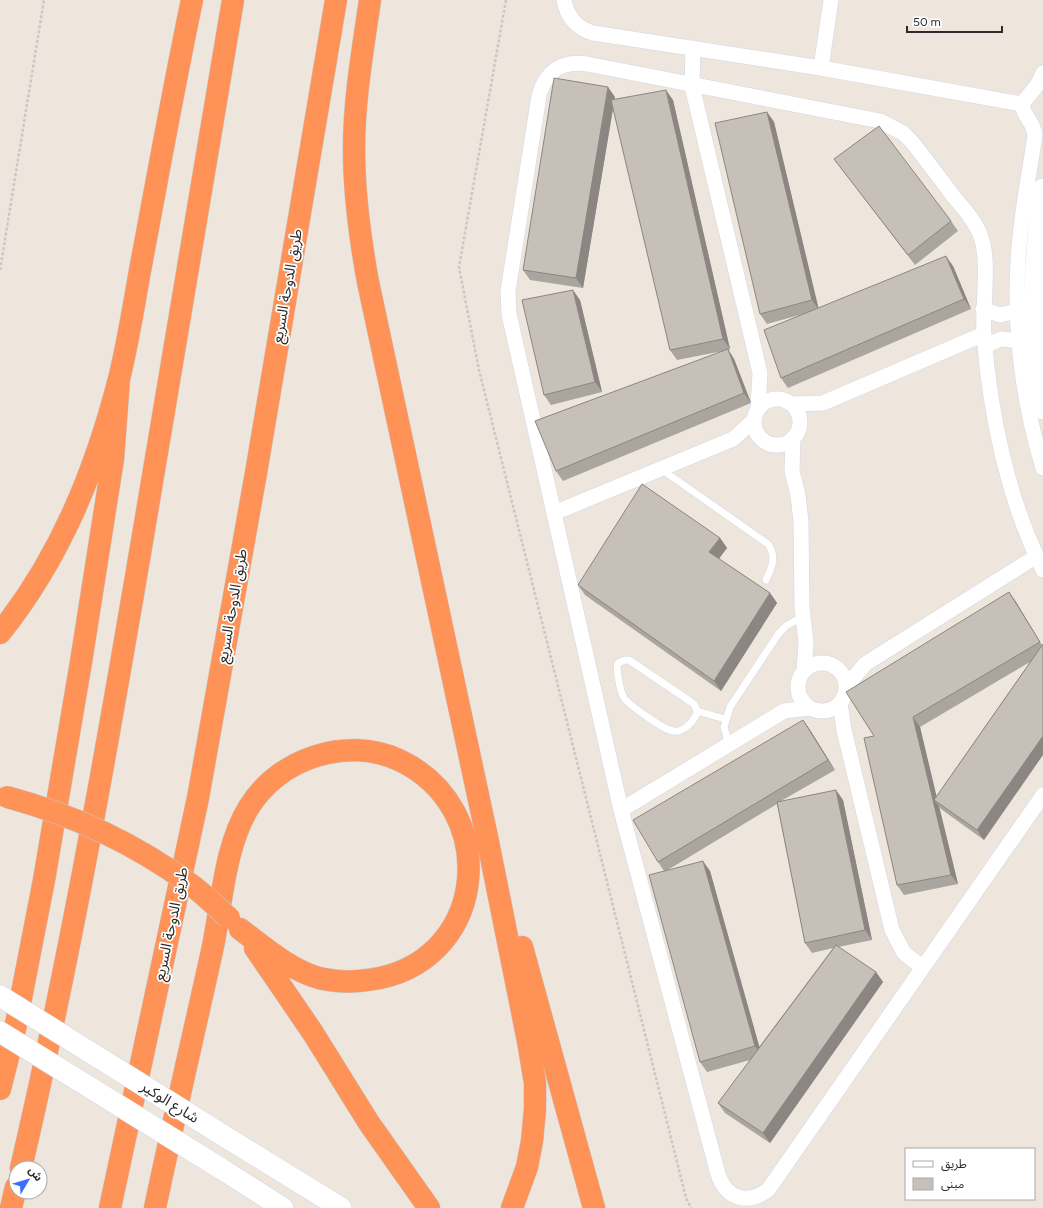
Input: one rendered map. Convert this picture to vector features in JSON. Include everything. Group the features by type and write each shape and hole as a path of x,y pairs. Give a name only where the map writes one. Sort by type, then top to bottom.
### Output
{"highway":[{"path":"0,632 24,602 54,554 72,517 99,446 119,379 192,0"},
{"path":"22,1160 49,1045 87,860 233,0"},
{"name":"طريق الدوحة السريع","path":"110,1208 198,798 256,472 336,0"},
{"path":"370,0 357,88 354,148 355,192 360,238 368,282 487,837 535,1083 535,1109 532,1141 527,1167 512,1208"},
{"path":"0,1089 15,1029 44,880 78,678 113,458 119,379"},
{"path":"3,796 40,806 118,838 149,856 191,885 235,923 293,966 317,978 341,982 365,981 408,969 431,952 447,935 460,913 469,880 468,850 460,820 443,793 420,773 398,760 376,753 353,750 326,753 302,761 281,774 261,791 249,807 235,839 213,948 155,1208"},
{"path":"487,837 530,974 579,1158 594,1208"},
{"path":"235,923 275,975 369,1123 429,1208"}],"main road":[{"path":"1043,187 1033,298 1035,359 1043,409"},
{"name":"شارع الوكير","path":"0,996 341,1208"},
{"name":"شارع الوكير","path":"0,1032 283,1208"}],"street":[{"path":"564,0 573,22 585,31 821,68 1022,104"},
{"path":"821,68 832,0"},
{"path":"694,48 692,86 760,373 756,414 756,432 792,471"},
{"path":"922,967 904,953 892,930 844,730 840,703 846,687 865,664 1040,556 1005,466 995,415 985,340 983,309 985,258 981,236 970,217 916,146 903,133 880,121 692,86 576,62 565,64 555,69 547,76 542,86 508,303 512,332 621,810 718,1174 723,1186 734,1195 742,1198 752,1198 768,1190 1043,795"},
{"path":"1043,73 1038,84 1022,104 1023,110 1035,128 1035,135 1020,231 1017,310 1031,421 1043,468"},
{"path":"1030,168 1043,187"},
{"path":"983,309 1000,315 1017,310"},
{"path":"554,513 733,439 771,399 787,402 823,403 985,340 1020,340"},
{"path":"760,373 798,414 792,471 798,495 801,522 802,617 806,642 804,671"},
{"path":"733,439 784,444 823,403"},
{"path":"806,642 828,665 843,675 846,687"},
{"path":"784,711 798,689 800,676 809,667 865,664"},
{"path":"798,689 801,700 809,708"},
{"path":"825,712 840,703"},
{"path":"621,810 784,711 809,708 825,712 844,730"}],"lane":[{"path":"661,469 768,544 774,554 774,560 766,580"},
{"path":"729,745 725,732 725,719 732,703 773,640 786,626 802,617"},
{"path":"629,660 694,704 697,711 695,719 680,730 674,732 668,730 632,706 624,698 619,682 618,664 621,661 629,660"},
{"path":"697,711 725,719"}],"path":[{"path":"0,270 44,0"},
{"path":"506,0 459,267 479,370 684,1191 691,1208"}],"building":[{"path":"554,78 608,87 576,278 523,270"},
{"path":"666,90 723,339 670,350 611,100"},
{"path":"767,112 812,300 760,314 715,123"},
{"path":"879,126 951,221 908,255 834,159"},
{"path":"946,256 964,299 781,378 764,330"},
{"path":"573,290 595,382 544,395 522,300"},
{"path":"728,349 744,393 556,471 535,421"},
{"path":"642,484 720,538 709,552 770,593 714,681 578,585"},
{"path":"1009,592 1040,642 913,717 951,875 897,885 864,738 874,736 846,692"},
{"path":"1043,644 1043,736 977,830 934,800"},
{"path":"803,720 828,760 658,862 633,820"},
{"path":"836,790 865,930 805,943 777,802"},
{"path":"703,861 755,1046 700,1062 649,875"},
{"path":"836,945 876,972 763,1133 718,1103"}]}
